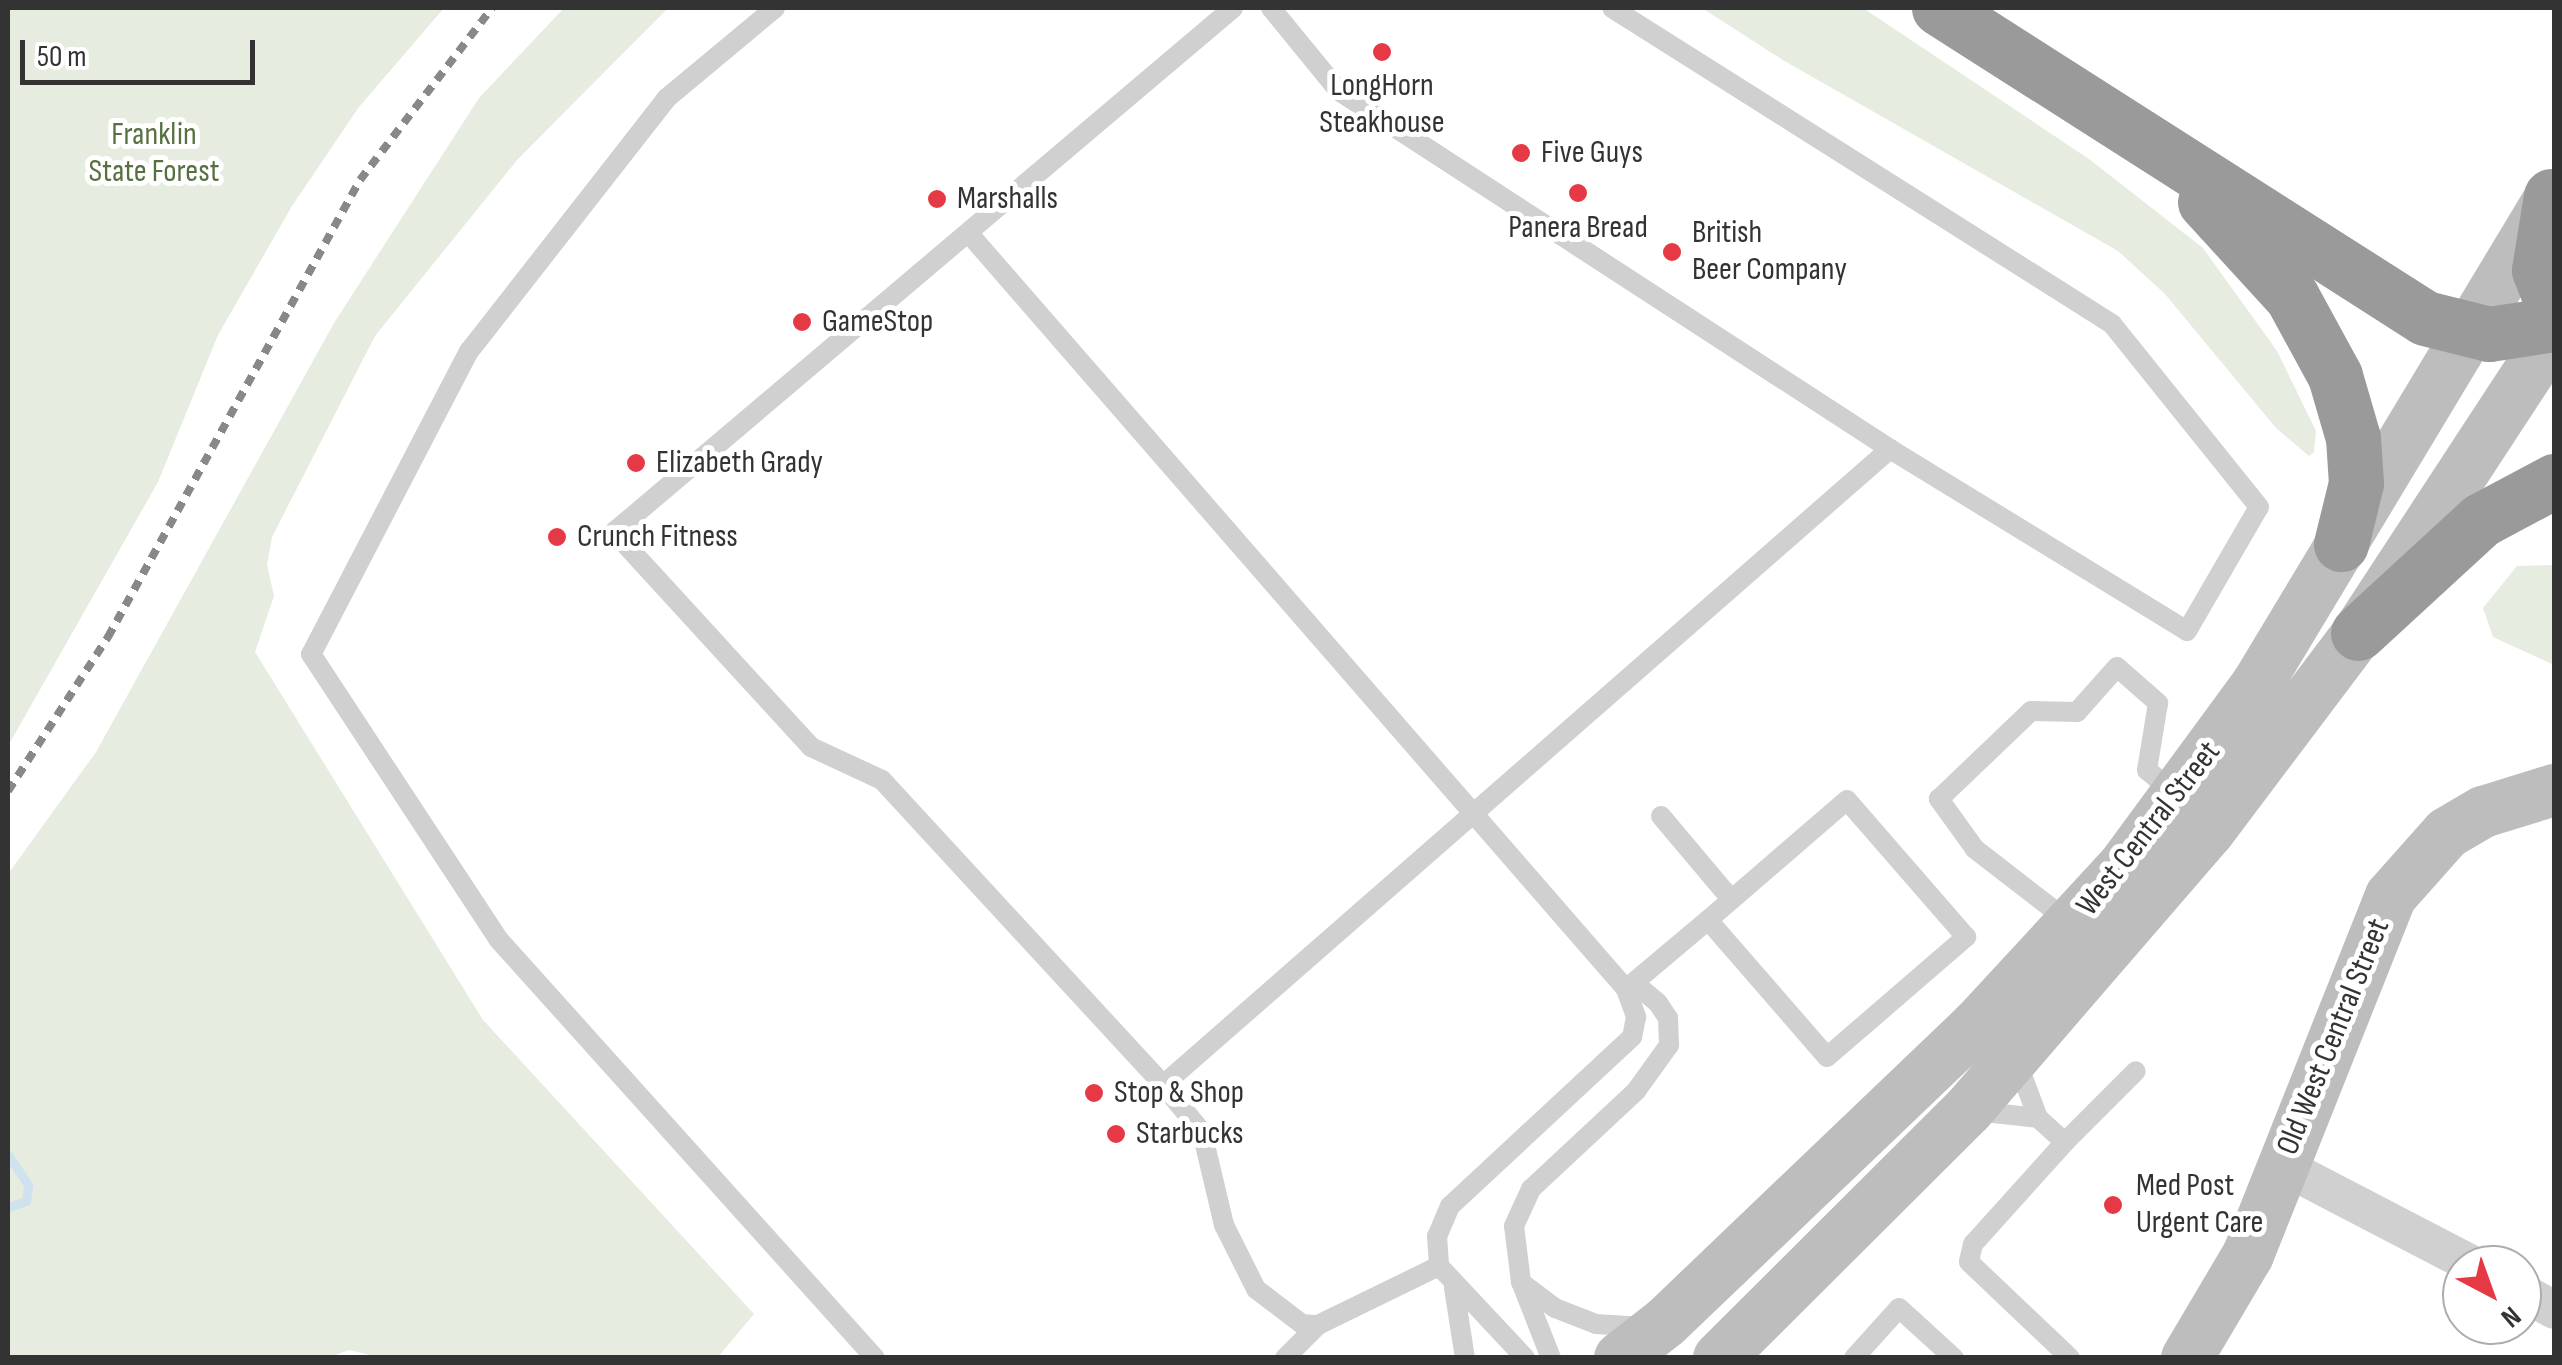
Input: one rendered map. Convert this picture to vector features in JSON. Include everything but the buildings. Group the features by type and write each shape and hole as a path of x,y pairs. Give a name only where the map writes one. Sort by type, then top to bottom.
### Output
{"highway":[{"path":"1939,8 2425,318 2469,332 2510,334 2554,324"},
{"path":"2110,117 2243,241 2312,330 2335,376 2353,438 2356,483 2341,544"},
{"path":"2551,196 2539,270 2554,309"},
{"path":"2358,632 2481,520 2554,481"}],"main road":[{"name":"West Central Street","path":"1640,1342 2073,926 2178,797 2258,683 2551,196"},
{"name":"West Central Street","path":"1719,1358 1968,1110 2209,831 2358,632 2554,333"},
{"name":"Old West Central Street","path":"2186,1358 2235,1282 2364,950 2404,876 2465,822 2554,790"}],"street":[{"path":"2283,1166 2442,1248"}],"lane":[{"path":"776,8 667,98 469,351 311,654 499,940 876,1358"},
{"path":"1233,8 971,236 614,532 811,747 882,780 1163,1085 1202,1132 1224,1224 1256,1289 1302,1324 1318,1324"},
{"path":"1271,8 1339,91 1890,449 2187,631 2260,507 2112,324 1612,8"},
{"path":"971,236 1626,989 1636,1017 1632,1037 1450,1206 1437,1236 1439,1266 1454,1288 1525,1358"},
{"path":"1163,1085 1476,816 1890,449"},
{"path":"2073,926 1975,849 1938,799 2030,711 2077,712 2117,667 2158,703 2147,770 2178,797"},
{"path":"1626,989 1848,800 1966,937 1827,1058 1708,920"},
{"path":"1661,816 1731,899"},
{"path":"1551,1358 1522,1282 1514,1226 1523,1199 1636,1091 1669,1045 1668,1018 1658,1003 1640,988 1626,989"},
{"path":"2016,1057 2038,1118 2065,1142"},
{"path":"2070,1358 1968,1258 1973,1244 2136,1070"},
{"path":"1968,1110 2038,1118"},
{"path":"1284,1358 1318,1324 1439,1266"},
{"path":"1522,1282 1555,1308 1640,1342"},
{"path":"1454,1288 1465,1358"},
{"path":"1854,1358 1899,1308 1954,1358"}],"green space":[{"name":"Franklin State Forest","path":"8,8 444,8 359,107 292,206 218,335 158,482 8,746"},
{"path":"564,8 668,8 517,160 375,336 272,537 267,565 274,596 255,652 483,1020 754,1314 718,1357 383,1358 349,1350 327,1358 8,1357 8,874 96,752 334,323 479,98"},
{"path":"1702,8 1863,8 2089,159 2203,248 2277,351 2316,431 2314,452 2309,456 2276,428 2165,294 2118,251 1781,59"},
{"path":"2554,565 2554,665 2493,637 2483,608 2517,566"}],"waterway":[{"path":"8,1155 28,1185 26,1201 8,1207"}],"railway":[{"path":"8,791 108,637 360,180 492,8"}],"place":[{"name":"LongHorn Steakhouse","path":"1382,52"},
{"name":"Five Guys","path":"1521,153"},
{"name":"Panera Bread","path":"1578,193"},
{"name":"Marshalls","path":"937,199"},
{"name":"British Beer Company","path":"1672,252"},
{"name":"GameStop","path":"802,322"},
{"name":"Elizabeth Grady","path":"636,463"},
{"name":"Crunch Fitness","path":"557,537"},
{"name":"Stop & Shop","path":"1094,1093"},
{"name":"Starbucks","path":"1116,1134"},
{"name":"Med Post Urgent Care","path":"2113,1205"}]}
